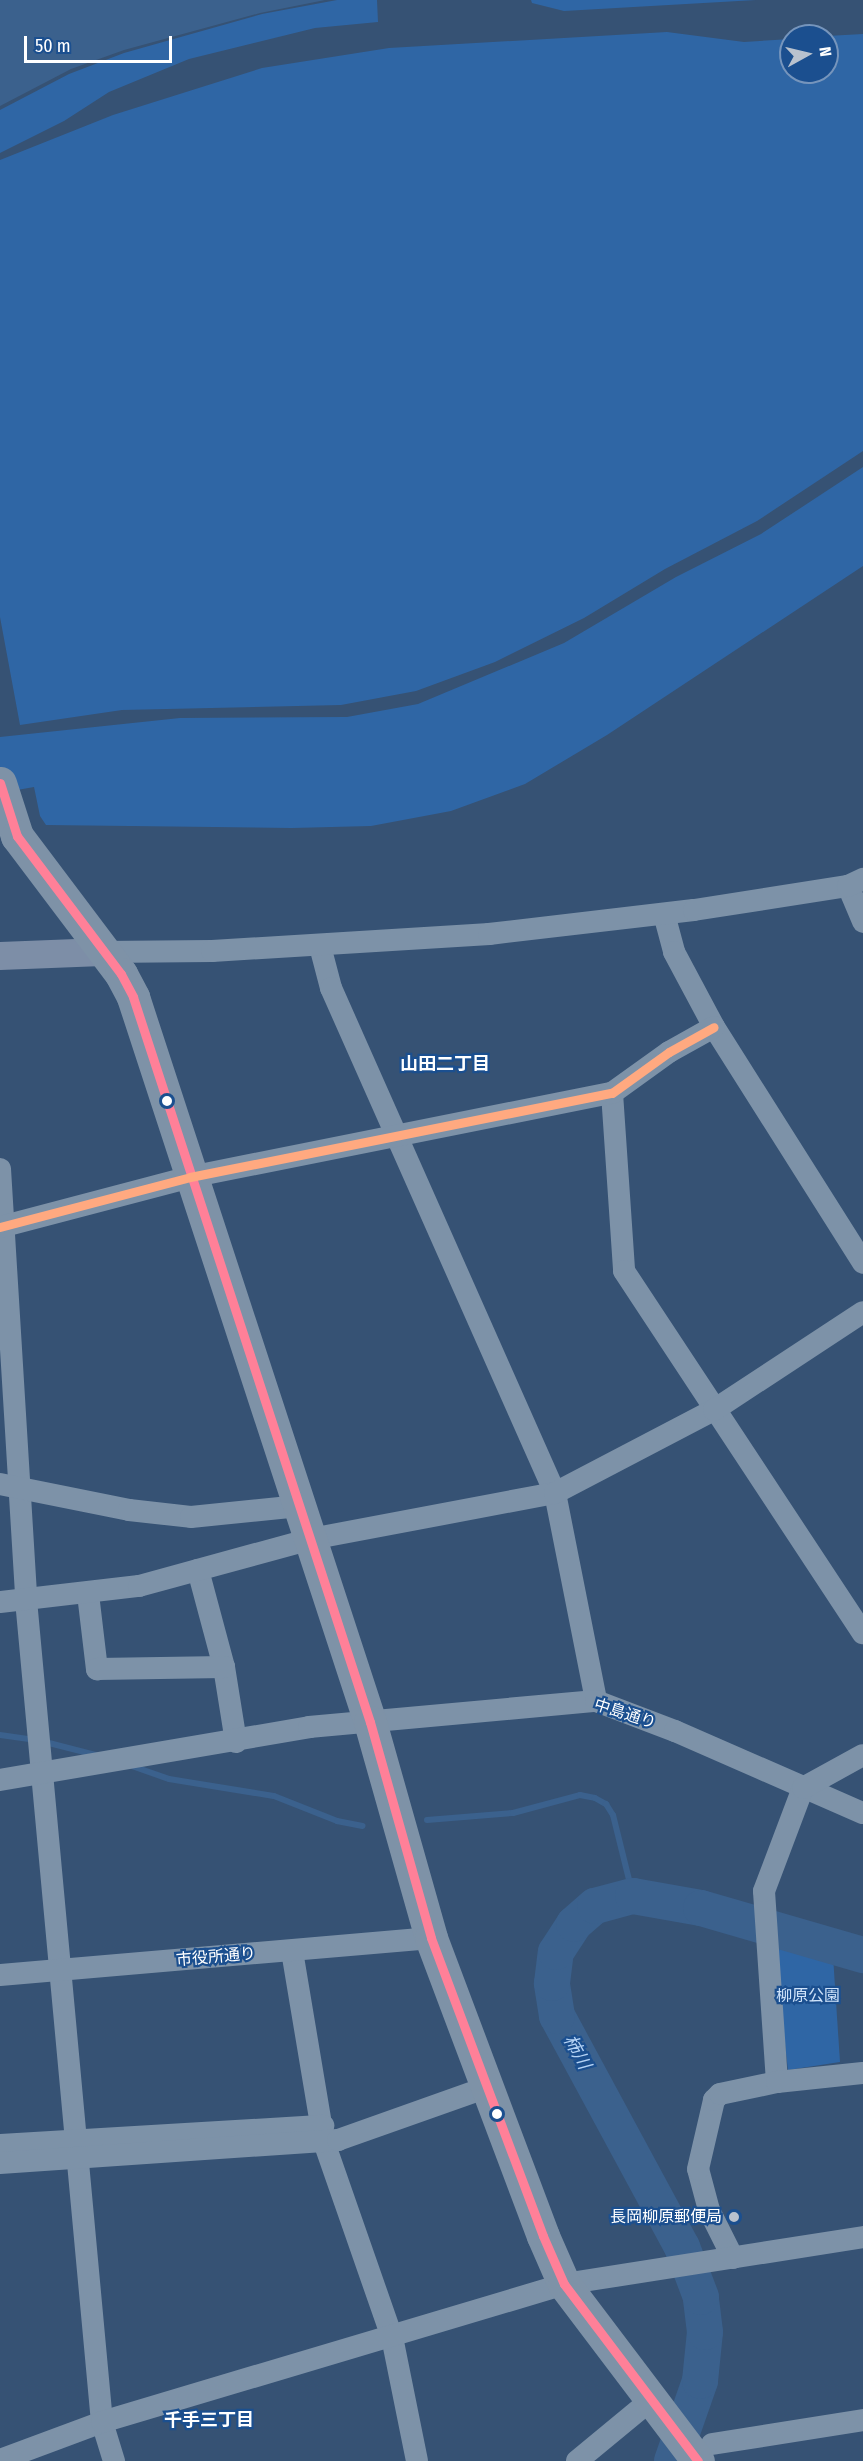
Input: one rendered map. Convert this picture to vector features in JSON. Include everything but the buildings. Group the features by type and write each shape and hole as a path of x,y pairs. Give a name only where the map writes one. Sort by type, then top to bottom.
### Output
{"highway":[{"path":"1,789 9,836 122,974 133,997 370,1722 431,1938 484,2088 564,2284 659,2407 701,2453"}],"main road":[{"path":"0,956 102,952"}],"street":[{"path":"102,952 320,946 489,933 664,914 855,883 863,922"},
{"path":"664,914 674,952 714,1027 863,1263"},
{"path":"320,946 331,988 398,1134 555,1493 596,1701"},
{"path":"2,1227 190,1177 612,1093 669,1052 714,1027"},
{"path":"612,1093 624,1271 863,1634"},
{"path":"0,1169 9,1486 26,1600 102,2422 114,2461"},
{"path":"0,1602 88,1594 198,1570 311,1539 555,1493 714,1410 863,1312"},
{"path":"9,1486 129,1510 191,1517 299,1506"},
{"path":"198,1570 224,1667 237,1742"},
{"path":"88,1594 97,1669 224,1667"},
{"name":"中島通り","path":"0,1780 237,1742 309,1727 596,1701 675,1731 863,1813"},
{"path":"777,2082 765,1939 764,1891 803,1788 863,1755"},
{"name":"市役所通り","path":"0,1975 431,1938"},
{"path":"292,1951 323,2134 392,2337 417,2461"},
{"path":"733,2258 702,2192 700,2150 714,2100 720,2094 777,2082 863,2073"},
{"path":"0,2145 77,2149 323,2134 484,2088"},
{"path":"0,2163 77,2149"},
{"path":"0,2460 102,2422 564,2284 663,2271 863,2238"},
{"path":"577,2461 659,2407"},
{"path":"701,2453 863,2420"}],"green space":[{"path":"337,0 377,0 378,22 315,28 189,59 109,92 64,121 0,153 0,110 69,74 124,53 262,14"},
{"path":"531,0 756,0 564,11 532,3"},
{"path":"667,32 744,42 779,40 779,84 839,84 839,35 863,34 863,451 757,521 665,569 584,618 495,662 416,691 341,705 122,710 20,725 0,617 0,160 113,115 262,68 389,48"},
{"path":"863,467 863,566 607,735 525,784 451,811 371,826 292,828 46,825 40,816 34,787 0,793 0,737 180,718 347,717 418,704 564,643 676,577 761,534"},
{"name":"柳原公園","path":"773,1940 833,1956 840,2062 788,2070"}],"shaded area":[{"path":"0,0 325,0 260,13 124,50 71,69 0,106"}],"waterway":[{"path":"0,1735 35,1740"},
{"path":"45,1742 96,1755"},
{"path":"129,1765 169,1779 274,1796 337,1821 363,1826"},
{"path":"427,1820 513,1813 580,1795 595,1798 606,1804 613,1815 633,1896"},
{"name":"柿川","path":"672,2461 700,2381 705,2332 701,2297 682,2247 557,2016 552,1983 556,1952 574,1924 595,1906 633,1896 701,1908 863,1955"}],"transit line":[{"path":"0,783 17,836 121,974 133,997 370,1722 431,1938 543,2236 564,2284 698,2461"},
{"path":"0,1227 190,1177 612,1093 669,1052 714,1027"}],"place":[{"name":"長岡柳原郵便局","path":"734,2217"}],"district":[{"name":"山田二丁目","path":"445,1064"},
{"name":"千手三丁目","path":"209,2420"}]}
